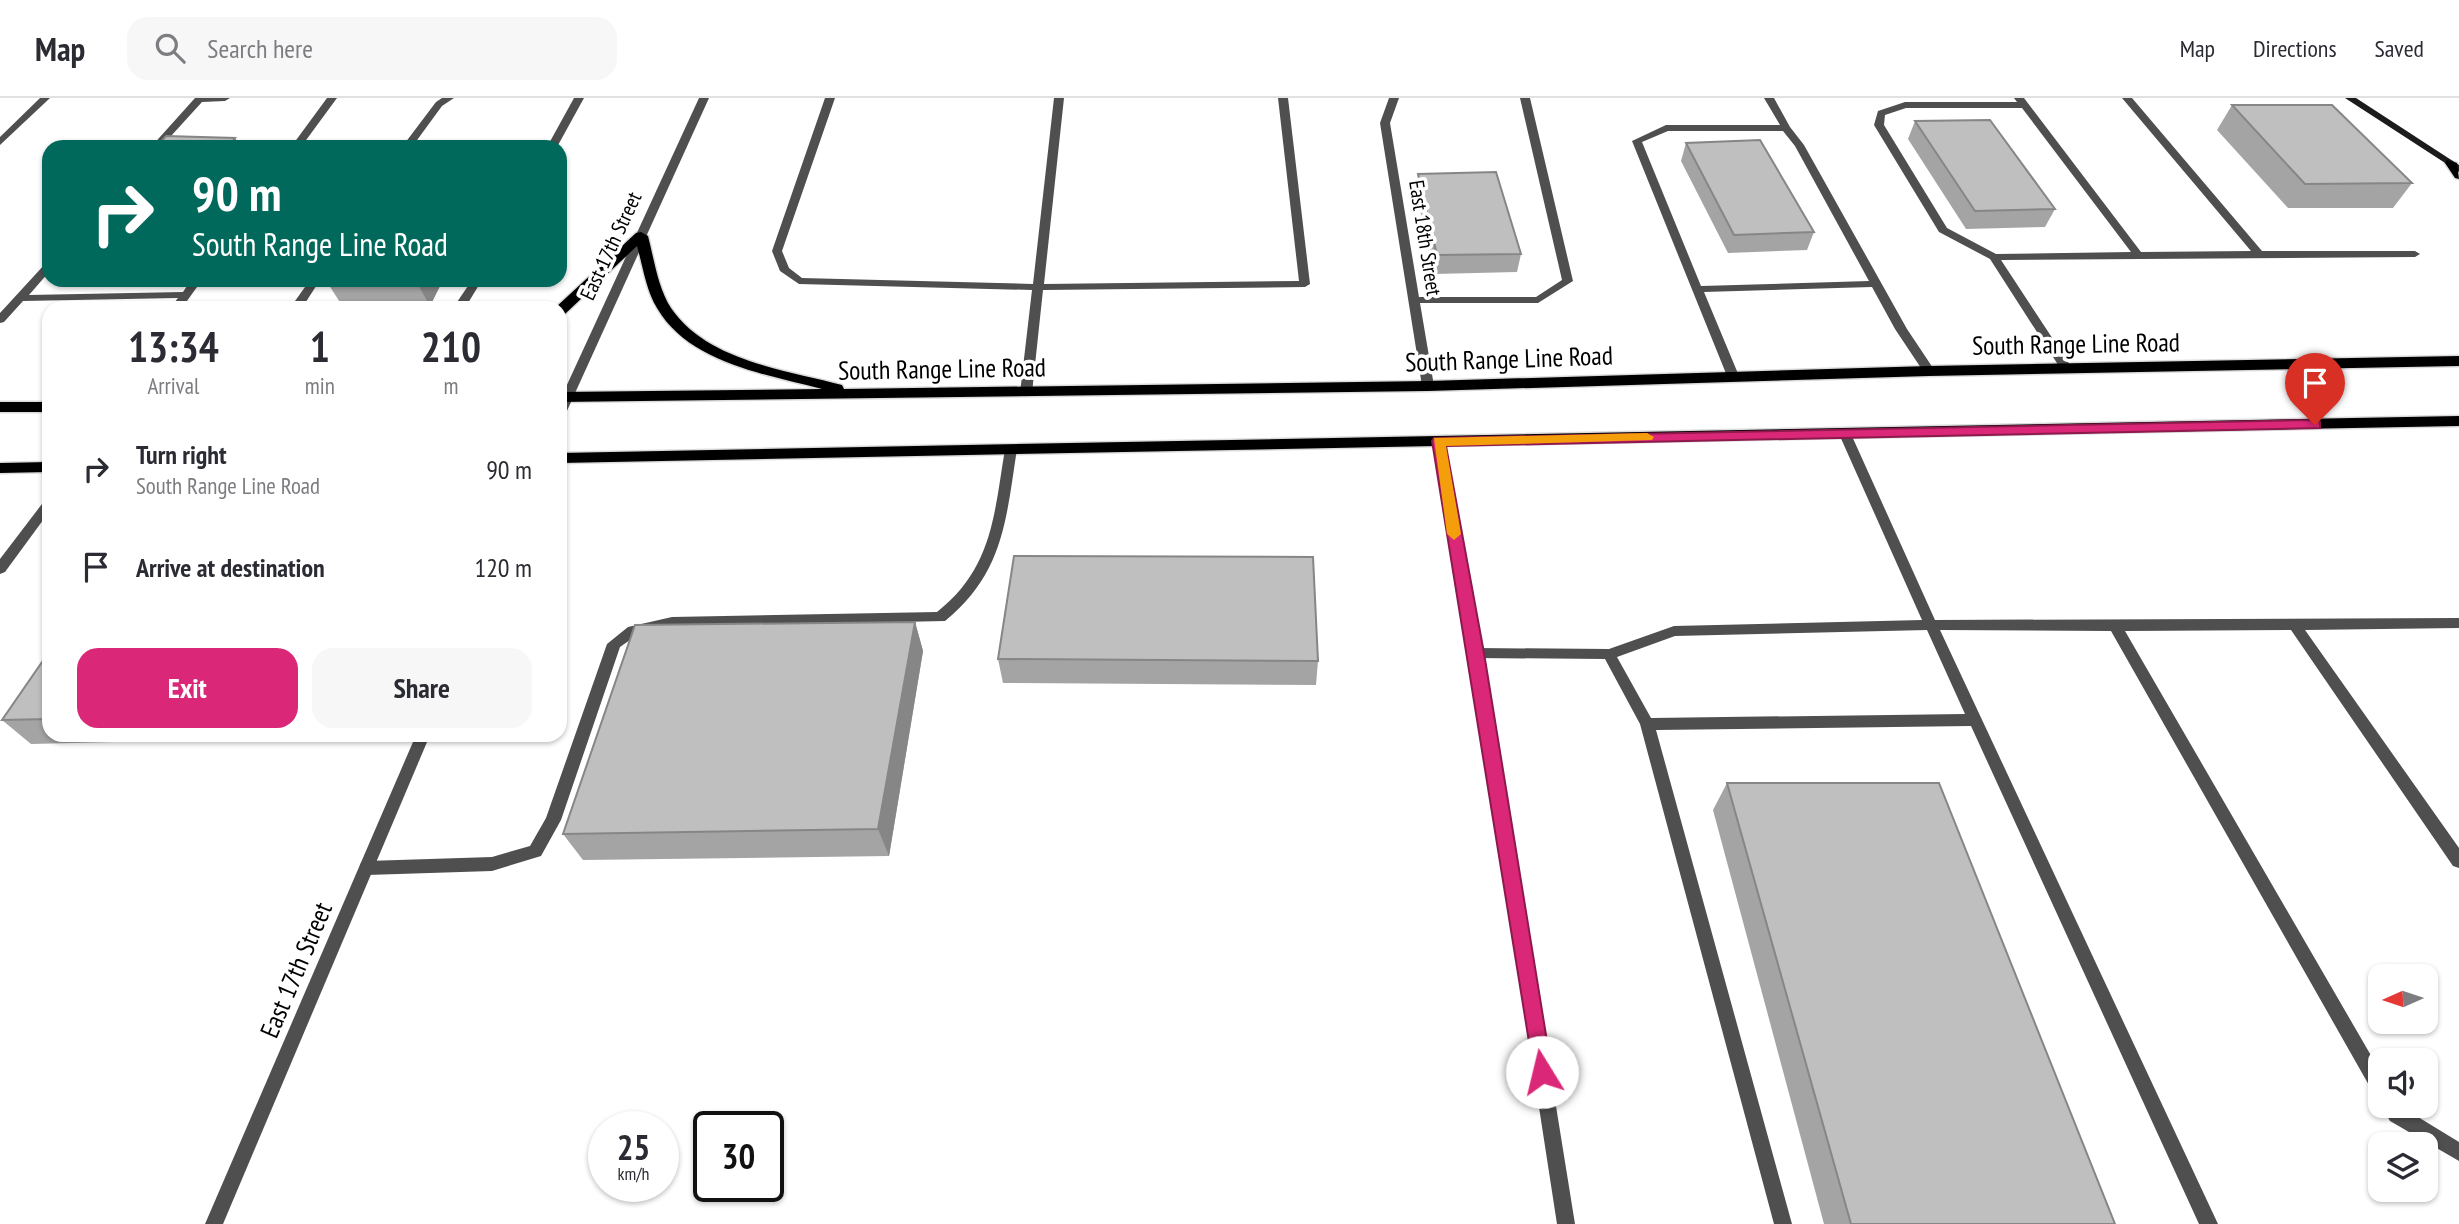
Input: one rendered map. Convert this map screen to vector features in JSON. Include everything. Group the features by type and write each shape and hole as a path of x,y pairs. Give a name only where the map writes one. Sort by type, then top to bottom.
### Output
{"main road":[{"path":"2350,98 2455,166 2459,175"},
{"path":"567,305 641,236 664,309 695,342 759,368 861,394"},
{"name":"South Range Line Road","path":"567,396 1026,393 1428,386 1928,371 2459,361"},
{"path":"0,407 42,407"},
{"path":"567,458 2459,421"},
{"path":"2420,423 2459,431"},
{"path":"0,468 42,467"}],"street":[{"path":"0,142 45,98"},
{"path":"162,140 200,99 225,98"},
{"path":"301,140 332,98"},
{"path":"412,140 439,104 449,98"},
{"path":"556,140 579,98"},
{"name":"East 17th Street","path":"567,390 704,98"},
{"path":"830,98 777,251 785,269 799,281 1038,287 1305,284 1283,98"},
{"path":"1026,393 1059,98"},
{"name":"East 18th Street","path":"1394,98 1385,123 1428,386"},
{"path":"1414,300 1538,300 1568,281 1525,98"},
{"path":"1769,98 1799,145 1875,284 1928,371"},
{"path":"2127,98 2259,254"},
{"path":"2138,255 2021,102 1905,106 1881,113 1879,125 1943,230 1994,257 2415,254"},
{"path":"1733,376 1637,141 1666,128 1786,128"},
{"path":"1994,257 2066,368"},
{"path":"0,320 42,274"},
{"path":"1697,289 1875,284"},
{"path":"181,301 192,287"},
{"path":"20,298 186,295"},
{"path":"1845,433 1931,625 2209,1224"},
{"path":"1438,441 1476,653 1566,1224"},
{"path":"367,868 492,864 535,851 554,820 614,644 633,631 672,622 940,617 962,603 979,580 989,557 1011,449"},
{"path":"0,569 42,512"},
{"path":"1476,653 1609,654 1674,631 1931,625 2459,623"},
{"path":"2294,624 2459,862"},
{"path":"2115,626 2368,1067"},
{"path":"1609,654 1647,724 1783,1224"},
{"path":"1647,724 1976,720"},
{"name":"East 17th Street","path":"214,1224 420,742"},
{"path":"2401,1118 2459,1152"}],"building":[{"path":"2232,105 2332,105 2412,183 2305,184"},
{"path":"1990,120 2055,209 1975,211 1915,121"},
{"path":"166,136 235,138 233,140 162,140"},
{"path":"1760,140 1814,232 1734,235 1686,143"},
{"path":"1496,172 1521,254 1437,255 1418,174"},
{"path":"1014,556 1313,557 1318,661 998,659"},
{"path":"915,622 878,829 563,834 635,625"},
{"path":"42,662 42,719 2,720"},
{"path":"1727,783 1939,783 2115,1224 1851,1224"}],"slow traffic":[{"path":"1454,534 1438,441 1647,437"}],"route":[{"path":"1542,1072 1476,653 1438,441 2315,425"}]}
